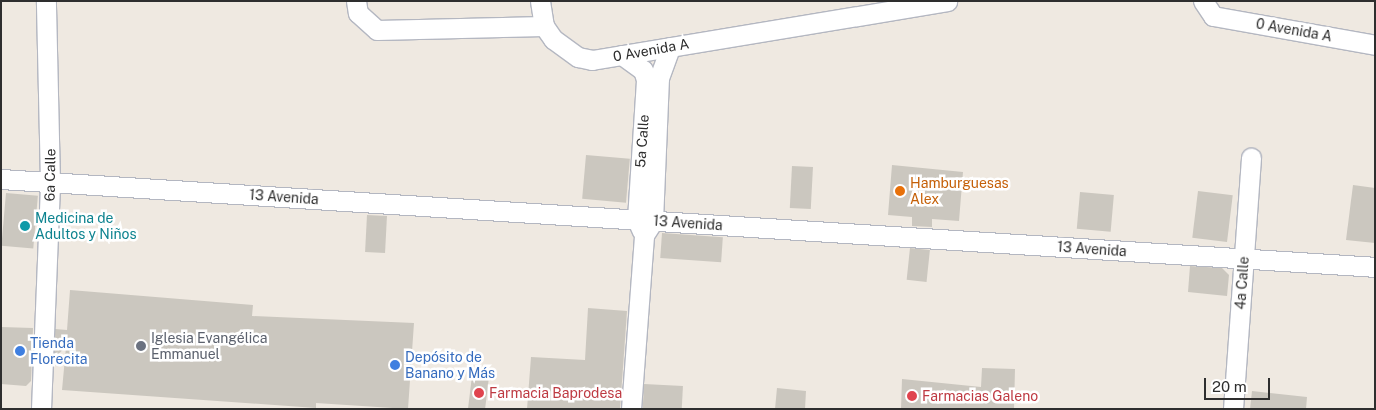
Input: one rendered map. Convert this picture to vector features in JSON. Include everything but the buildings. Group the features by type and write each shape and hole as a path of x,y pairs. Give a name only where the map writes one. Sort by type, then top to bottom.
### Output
{"street":[{"name":"6a Calle","path":"41,409 50,182 46,1"},
{"path":"356,1 367,24 378,30 544,26 540,1"},
{"name":"0 Avenida A","path":"544,26 553,39 578,57 622,55 947,1"},
{"name":"0 Avenida A","path":"1208,8 1375,45"},
{"name":"5a Calle","path":"631,409 645,225 659,78 670,47"},
{"name":"5a Calle","path":"622,55 643,70 646,80 645,225"},
{"name":"4a Calle","path":"1233,409 1251,158"},
{"name":"13 Avenida","path":"1,179 645,225 1375,267"}],"place":[{"name":"Hamburguesas Alex","path":"900,191"},
{"name":"Medicina de Adultos y Niños","path":"25,226"},
{"name":"Iglesia Evangélica Emmanuel","path":"141,346"},
{"name":"Tienda Florecita","path":"20,351"},
{"name":"Depósito de Banano y Más","path":"395,365"},
{"name":"Farmacia Baprodesa","path":"479,393"},
{"name":"Farmacias Galeno","path":"912,396"}]}
